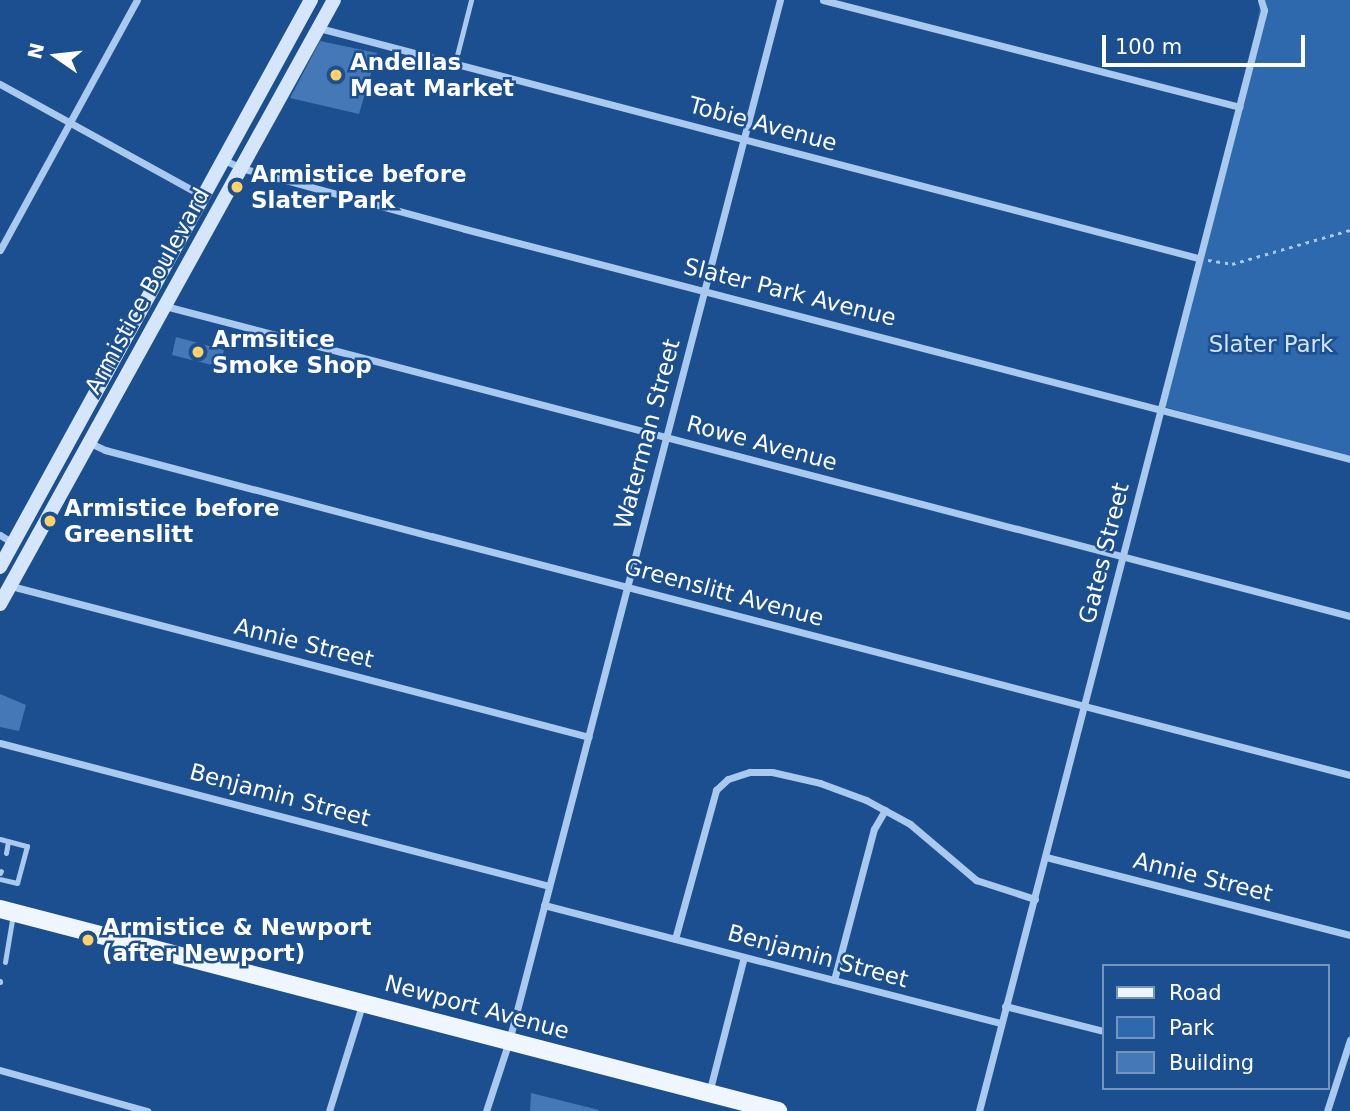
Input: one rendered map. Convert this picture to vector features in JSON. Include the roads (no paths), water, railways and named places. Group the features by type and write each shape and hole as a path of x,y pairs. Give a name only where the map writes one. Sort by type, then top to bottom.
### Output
{"main road":[{"name":"Armistice Boulevard","path":"0,567 7,539 311,0"},
{"name":"Armistice Boulevard","path":"0,604 334,0"},
{"name":"Newport Avenue","path":"7,910 778,1111"}],"street":[{"path":"0,250 137,0"},
{"name":"Waterman Street","path":"486,1111 509,1041 780,0"},
{"path":"823,0 1239,107"},
{"name":"Gates Street","path":"979,1111 1086,707 1122,556 1239,107 1262,2"},
{"name":"Tobie Avenue","path":"318,28 1198,258"},
{"path":"0,84 201,195"},
{"name":"Slater Park Avenue","path":"222,159 241,168 1350,458"},
{"name":"Rowe Avenue","path":"165,306 1350,616"},
{"name":"Greenslitt Avenue","path":"90,443 105,450 1350,775"},
{"name":"Annie Street","path":"10,586 589,737"},
{"name":"Benjamin Street","path":"0,743 549,886"},
{"path":"675,939 707,813 716,790 728,779 750,772 772,772 838,789 910,824 976,880 1035,899"},
{"path":"834,980 874,829 885,810"},
{"name":"Annie Street","path":"1046,857 1350,935"},
{"name":"Benjamin Street","path":"544,905 1001,1023"},
{"path":"709,1093 744,957"},
{"path":"329,1111 362,1002"},
{"path":"1006,1006 1102,1031"},
{"path":"1327,1111 1331,1089 1350,1040"},
{"path":"0,1070 147,1111"}],"lane":[{"path":"455,63 471,0"},
{"path":"0,839 27,846 18,883 1,875 0,886"},
{"path":"6,853 8,842"},
{"path":"5,962 7,910"}],"place":[{"name":"Andellas Meat Market","path":"336,75"},
{"name":"Armistice before Slater Park","path":"237,187"},
{"name":"Armsitice Smoke Shop","path":"198,352"},
{"name":"Armistice before Greenslitt","path":"50,521"},
{"name":"Armistice & Newport (after Newport)","path":"88,940"}],"park label":[{"name":"Slater Park","path":"1271,344"}]}
